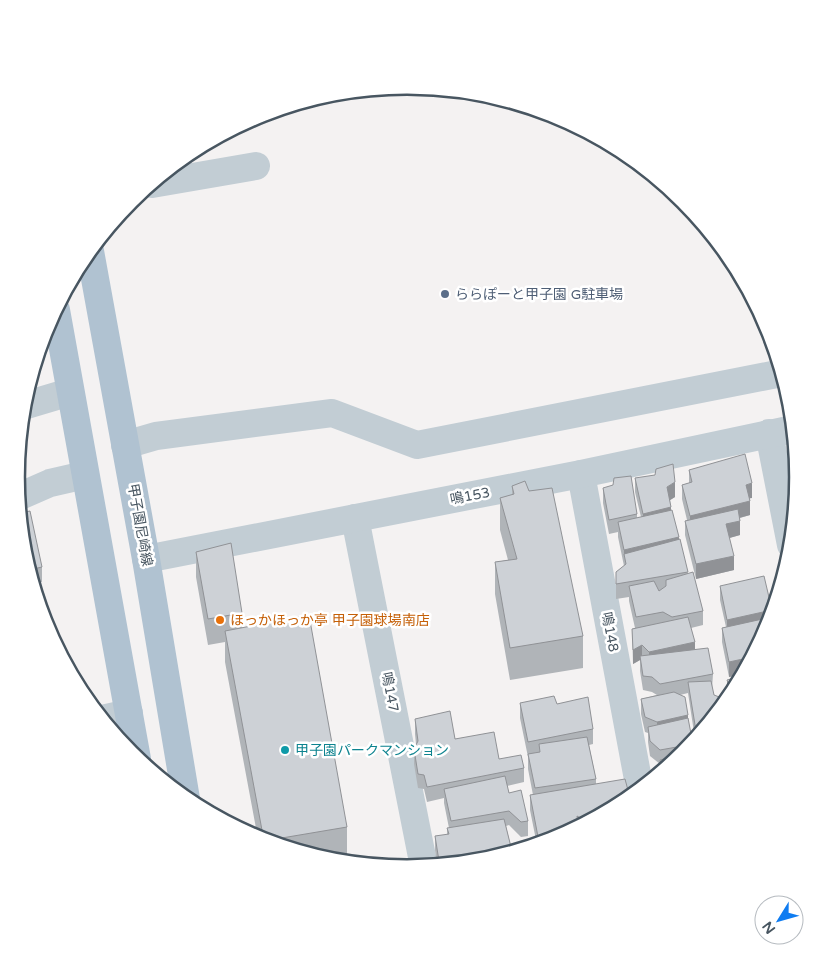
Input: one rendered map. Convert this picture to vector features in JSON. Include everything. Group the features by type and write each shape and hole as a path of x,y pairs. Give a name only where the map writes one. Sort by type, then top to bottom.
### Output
{"main road":[{"name":"甲子園尼崎線","path":"92,261 146,559 184,788"},
{"path":"58,322 135,745"}],"street":[{"path":"165,182 256,166"},
{"path":"125,445 156,436 332,413 418,446 775,374"},
{"path":"32,403 70,392"},
{"path":"781,431 788,507"},
{"name":"鳴153","path":"146,559 581,474 781,431"},
{"name":"鳴148","path":"581,474 639,782"},
{"path":"26,494 50,483 85,475"},
{"name":"鳴147","path":"355,518 422,859"},
{"path":"110,717 129,712"}],"building":[{"path":"745,454 752,483 746,485 750,501 690,516 682,485 692,482 689,470"},
{"path":"673,464 675,482 667,487 671,507 643,514 635,478 655,475 656,469"},
{"path":"631,476 637,514 609,520 603,488 613,485 614,478"},
{"path":"525,481 529,491 552,488 583,636 510,648 495,562 517,559 500,498 514,494 512,486"},
{"path":"738,509 740,521 726,524 734,556 696,564 685,521"},
{"path":"672,510 679,537 624,550 618,522"},
{"path":"30,511 42,567 36,568 32,552 27,512"},
{"path":"680,539 688,572 616,584 616,572 626,564 624,554"},
{"path":"231,543 242,613 208,619 196,552"},
{"path":"693,572 703,611 672,617 663,612 636,617 629,586 654,581 659,591 666,586 666,580"},
{"path":"764,576 769,599 765,612 727,620 720,586"},
{"name":"甲子園パークマンション","path":"309,615 347,827 282,838 262,830 225,631"},
{"path":"688,617 695,642 649,652 642,645 633,650 632,629"},
{"path":"762,619 743,659 729,662 722,628"},
{"path":"708,648 713,674 660,684 652,677 643,676 640,656"},
{"path":"711,681 714,695 720,697 695,727 688,682"},
{"path":"674,692 685,697 688,715 657,722 645,717 641,699"},
{"path":"554,696 557,704 588,697 593,729 528,742 520,703"},
{"path":"450,711 455,739 494,732 499,759 521,755 524,768 427,787 424,775 418,774 414,749 418,741 415,719"},
{"path":"688,718 691,733 678,747 660,750 650,741 648,727"},
{"path":"587,737 596,779 535,788 528,754 540,752 539,744"},
{"path":"505,776 509,793 521,790 528,821 521,822 509,811 451,821 444,789"},
{"path":"625,779 628,789 580,818 577,816 576,820 538,836 530,795"},
{"path":"504,819 510,845 482,852 439,858 435,836 449,834 447,828"}],"place":[{"name":"ららぽーと甲子園 G駐車場","path":"445,294"},
{"name":"ほっかほっか亭 甲子園球場南店","path":"220,620"},
{"name":"甲子園パークマンション","path":"285,750"}]}
